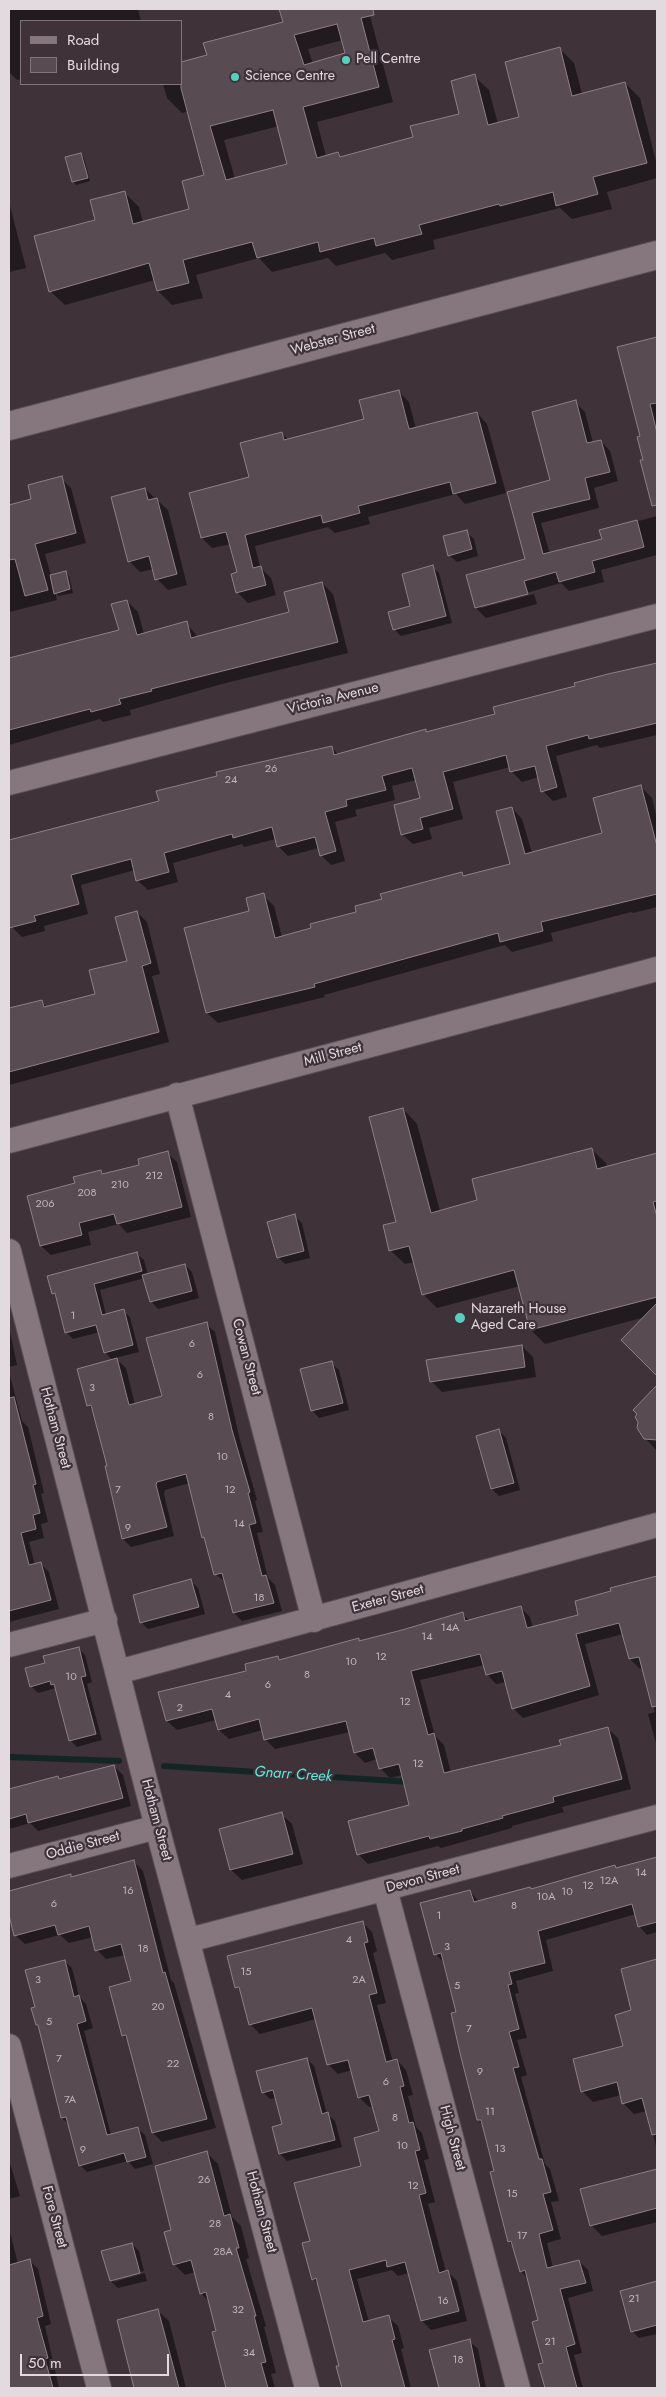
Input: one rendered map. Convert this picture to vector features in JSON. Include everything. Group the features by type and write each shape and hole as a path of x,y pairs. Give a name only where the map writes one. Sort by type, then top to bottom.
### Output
{"street":[{"name":"Webster Street","path":"9,426 657,256"},
{"name":"Victoria Avenue","path":"9,783 657,616"},
{"name":"Mill Street","path":"9,1141 657,969"},
{"name":"Cowan Street","path":"177,1095 314,1620"},
{"name":"Hotham Street","path":"9,1252 157,1826 189,1940 307,2388"},
{"name":"Exeter Street","path":"118,1672 657,1526"},
{"path":"9,1645 105,1620"},
{"name":"Devon Street","path":"189,1940 657,1818"},
{"name":"Oddie Street","path":"9,1866 157,1826"},
{"name":"High Street","path":"385,1889 518,2388"},
{"name":"Fore Street","path":"9,2046 99,2388"}],"building":[{"path":"279,9 373,9 374,15 361,18 379,87 303,107 317,158 338,152 340,157 413,137 410,126 459,114 451,81 475,74 488,125 519,117 505,62 560,47 572,96 625,82 647,163 593,177 598,194 556,206 553,192 500,206 499,204 419,225 422,234 376,246 374,238 320,252 318,242 257,258 252,242 183,260 189,283 157,291 149,263 49,292 34,236 95,220 90,200 125,191 133,224 189,209 182,181 204,175 181,88 182,62 207,55 203,43 283,22","holes":["337,24 345,53 304,65 294,35","273,110 287,164 226,180 210,126"]},
{"path":"81,153 88,178 72,182 65,157"},
{"path":"657,337 657,403 650,404 657,433 657,505 652,506 640,460 643,460 637,437 640,436 617,347"},
{"path":"399,390 409,429 477,412 496,483 453,494 450,482 358,506 360,513 323,523 321,515 245,535 253,568 261,566 266,585 236,593 231,574 237,572 226,532 201,538 189,493 249,477 240,443 282,432 284,440 364,419 359,400"},
{"path":"576,400 587,443 601,440 610,472 585,478 590,499 532,513 543,554 602,539 599,530 637,520 644,547 592,561 595,572 559,582 556,572 524,581 528,594 475,608 466,575 525,559 507,492 550,480 532,412"},
{"path":"62,476 76,533 35,544 48,590 25,596 15,559 9,560 9,505 31,499 28,485"},
{"path":"145,488 148,500 157,498 177,574 155,580 149,556 128,562 111,497"},
{"path":"467,530 472,549 448,556 443,536"},
{"path":"433,565 446,616 393,630 388,612 410,606 402,574"},
{"path":"66,571 70,589 54,594 50,575"},
{"path":"322,582 338,642 151,689 152,691 119,699 121,704 91,712 90,709 9,730 9,658 119,630 111,604 127,600 137,635 187,621 191,638 289,612 284,592"},
{"path":"657,663 657,723 589,739 588,735 546,746 557,787 541,792 535,766 510,772 506,755 443,772 453,809 420,818 423,829 401,835 394,805 420,798 412,768 382,776 386,790 346,800 347,806 325,812 336,851 320,856 315,837 277,847 272,827 233,838 232,834 164,853 169,872 136,881 131,859 71,875 79,904 34,916 36,921 9,928 9,840 159,801 156,791 217,776 216,772 332,746 334,755 426,729 426,732 495,714 493,707 575,686 574,683"},
{"path":"641,785 657,846 657,894 541,922 543,931 500,942 498,933 314,984 315,987 206,1013 184,928 249,911 246,898 264,893 275,938 311,928 310,924 356,912 355,906 382,899 380,894 462,872 463,876 510,864 496,811 512,807 525,854 602,833 593,798"},
{"path":"137,911 151,963 142,966 159,1032 9,1072 9,1008 42,1000 44,1007 95,994 89,970 127,961 115,917"},
{"path":"403,1108 431,1213 477,1200 472,1179 592,1148 597,1169 657,1153 657,1201 653,1202 657,1217 657,1297 530,1330 514,1270 422,1295 409,1246 389,1251 383,1225 396,1222 369,1117"},
{"path":"168,1151 182,1207 117,1224 114,1214 79,1223 82,1235 40,1246 27,1196 75,1183 73,1177 101,1170 102,1174 139,1165 138,1159"},
{"path":"295,1214 304,1251 277,1258 267,1222"},
{"path":"137,1252 142,1271 94,1284 102,1315 124,1309 133,1345 104,1353 96,1325 65,1333 55,1293 52,1294 47,1276"},
{"path":"185,1264 192,1291 150,1302 142,1275"},
{"path":"657,1303 657,1376 621,1340"},
{"path":"207,1322 232,1430 250,1492 248,1493 256,1523 249,1525 262,1576 266,1575 274,1603 233,1613 222,1573 214,1575 204,1537 202,1538 186,1474 157,1482 156,1485 167,1527 122,1539 105,1466 107,1466 91,1405 87,1406 77,1369 117,1358 129,1405 162,1396 146,1338"},
{"path":"522,1345 525,1367 430,1382 426,1360"},
{"path":"332,1361 343,1403 311,1411 300,1369"},
{"path":"657,1385 657,1440 644,1439 637,1428 638,1422 635,1417 637,1414 633,1410"},
{"path":"14,1397 36,1484 33,1485 40,1513 33,1515 36,1529 21,1533 29,1565 41,1562 51,1600 9,1611 9,1398"},
{"path":"499,1429 514,1483 491,1489 476,1436"},
{"path":"657,1576 657,1706 652,1707 639,1657 629,1659 619,1623 576,1634 590,1686 512,1709 502,1671 486,1675 480,1654 411,1671 428,1735 434,1733 444,1773 561,1745 559,1740 608,1727 622,1779 553,1797 554,1802 430,1839 429,1836 357,1855 348,1821 409,1805 399,1764 379,1769 373,1748 354,1753 346,1721 264,1740 259,1719 218,1730 212,1709 166,1721 158,1692 246,1671 245,1664 278,1656 279,1660 359,1638 359,1641 463,1612 465,1621 521,1606 527,1628 578,1615 575,1601 611,1591 610,1588"},
{"path":"191,1579 199,1607 140,1623 133,1595"},
{"path":"79,1647 86,1676 81,1677 96,1734 69,1741 54,1684 51,1685 50,1681 30,1687 25,1668 45,1663 43,1656"},
{"path":"114,1765 123,1798 28,1823 26,1814 9,1819 9,1789 58,1776 59,1779"},
{"path":"282,1812 293,1854 230,1870 219,1829"},
{"path":"657,1857 657,1922 638,1927 632,1904 538,1931 545,1963 509,1972 512,1984 508,1985 519,2029 509,2032 519,2067 513,2068 539,2159 542,2159 551,2192 543,2194 553,2230 539,2234 547,2268 579,2260 586,2283 560,2289 575,2344 566,2347 577,2388 545,2388 538,2364 543,2363 532,2322 538,2320 525,2270 520,2272 511,2241 508,2242 490,2172 494,2171 481,2120 477,2120 460,2053 451,2013 456,2012 441,1953 434,1955 420,1903 470,1890 474,1902 530,1887 531,1889 615,1865 616,1868"},
{"path":"134,1860 163,1973 165,1972 207,2119 152,2133 126,2035 122,2036 109,1987 131,1981 121,1944 95,1951 89,1926 58,1935 55,1925 14,1936 9,1915 9,1891 71,1874 71,1877"},
{"path":"363,1921 368,1942 364,1943 377,1993 369,1995 386,2062 397,2059 404,2086 400,2087 409,2123 413,2122 420,2150 415,2151 426,2193 419,2195 439,2273 448,2270 459,2311 421,2321 405,2262 387,2267 386,2260 349,2270 363,2322 389,2315 395,2339 392,2340 405,2388 342,2388 336,2366 339,2366 316,2278 312,2280 302,2243 310,2241 294,2183 361,2166 354,2138 379,2131 369,2095 358,2098 348,2060 327,2065 312,2008 249,2025 239,1987 235,1988 227,1956"},
{"path":"657,1959 657,2134 652,2135 642,2098 622,2104 617,2082 581,2092 573,2059 623,2046 615,2015 631,2010 621,1969"},
{"path":"65,1960 74,1997 79,1995 86,2021 77,2024 107,2135 138,2127 146,2157 127,2162 124,2153 79,2166 66,2117 61,2118 38,2025 36,2025 31,2008 35,2007 25,1970"},
{"path":"307,2058 322,2114 328,2112 335,2140 279,2154 272,2127 282,2124 273,2090 262,2093 256,2071"},
{"path":"207,2151 224,2216 230,2214 239,2248 236,2248 256,2316 254,2316 266,2362 261,2363 268,2388 226,2388 212,2332 216,2331 206,2292 200,2294 191,2260 173,2265 164,2232 171,2230 155,2166"},
{"path":"657,2169 657,2208 590,2226 580,2189"},
{"path":"132,2243 140,2273 110,2281 101,2251"},
{"path":"30,2259 43,2316 37,2318 48,2358 45,2359 53,2388 9,2388 9,2265"},
{"path":"657,2281 657,2325 631,2332 620,2291"},
{"path":"158,2309 179,2388 134,2388 117,2320"},
{"path":"470,2339 480,2388 439,2388 429,2350"}],"waterway":[{"name":"Gnarr Creek","path":"9,1757 119,1761"},
{"name":"Gnarr Creek","path":"164,1766 410,1782"}],"place":[{"name":"Pell Centre","path":"346,60"},
{"name":"Science Centre","path":"235,77"},
{"name":"Nazareth House Aged Care","path":"460,1318"}]}
